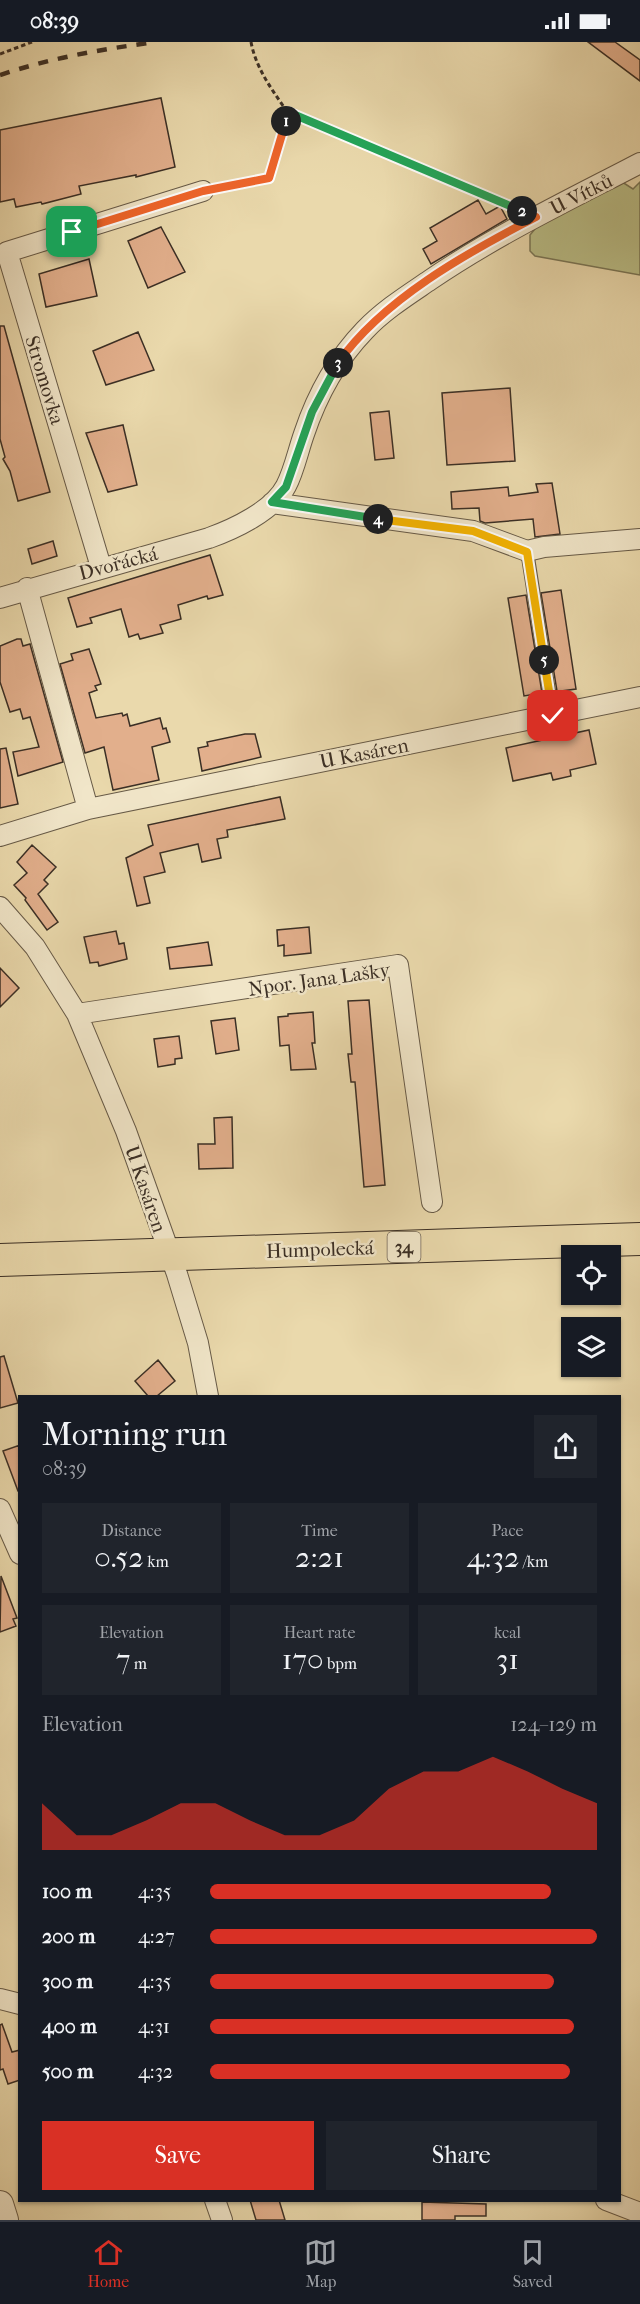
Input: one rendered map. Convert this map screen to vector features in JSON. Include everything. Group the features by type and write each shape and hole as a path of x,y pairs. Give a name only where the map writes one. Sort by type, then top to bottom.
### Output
{"main road":[{"name":"Humpolecká","path":"0,1260 640,1239"}],"street":[{"name":"U Vítků","path":"237,528 272,502 286,487 312,412 331,372 367,327 401,299 462,258 640,163"},
{"name":"Stromovka","path":"101,567 7,252 203,191"},
{"path":"272,502 473,531 527,552 544,547 640,539"},
{"name":"Dvořácká","path":"0,597 237,528"},
{"path":"27,588 88,809"},
{"name":"U Kasáren","path":"0,836 88,809 640,697"},
{"name":"U Kasáren","path":"0,907 35,947 77,1014 126,1131 198,1343 208,1395"},
{"name":"Npor. Jana Lašky","path":"77,1014 398,965 432,1202"},
{"path":"0,1509 18,1550"},
{"path":"0,1999 18,2004"},
{"path":"216,2202 222,2220"},
{"path":"611,2202 640,2213"},
{"path":"0,2204 5,2220"}],"lane":[{"path":"527,552 553,716"}],"path":[{"path":"0,54 33,42"},
{"path":"251,42 265,80 288,112 536,217"},
{"path":"203,191 269,178 288,112"}],"green space":[{"path":"619,180 633,189 640,182 640,275 535,256 530,251 530,235 539,224"}],"building":[{"path":"588,42 615,42 640,60 640,81"},
{"path":"161,98 175,167 136,177 136,175 79,186 81,194 42,204 41,202 16,207 14,199 0,202 0,130"},
{"path":"478,200 486,214 500,206 507,219 431,264 423,249 437,241 430,228"},
{"path":"161,227 185,272 148,288 128,241"},
{"path":"89,259 97,296 46,307 39,274"},
{"path":"0,326 4,326 50,492 18,501 10,471 3,459 5,457 0,439"},
{"path":"138,332 154,370 106,385 93,351"},
{"path":"510,388 515,461 447,465 442,393"},
{"path":"389,411 394,458 375,460 370,413"},
{"path":"123,425 137,485 108,492 86,433"},
{"path":"552,483 560,534 535,537 533,519 485,523 480,521 479,508 452,509 451,492 508,487 509,496 538,492 536,484"},
{"path":"53,541 57,556 32,564 28,549"},
{"path":"210,555 223,595 208,599 207,596 178,605 181,619 160,625 163,633 140,639 138,634 129,637 121,609 90,618 92,623 77,627 68,598"},
{"path":"561,590 576,689 557,691 541,593"},
{"path":"526,595 542,693 524,696 508,598"},
{"path":"21,639 23,646 30,644 63,762 18,776 13,752 39,747 30,717 23,719 20,709 10,712 0,682 0,646"},
{"path":"89,649 101,684 95,686 97,690 89,693 96,718 127,714 130,726 160,718 163,729 166,728 170,742 152,747 159,780 113,790 104,747 85,753 60,664 73,660 71,654"},
{"path":"589,730 596,764 570,770 571,776 553,780 551,773 513,781 506,748"},
{"path":"255,734 261,757 202,771 198,748 208,746 207,742"},
{"path":"6,748 18,804 0,808 0,749"},
{"path":"280,797 285,819 227,830 228,837 217,839 221,858 202,862 198,844 160,853 165,872 144,877 150,903 137,906 126,858 153,845 148,825"},
{"path":"32,845 56,867 44,880 48,884 38,894 58,922 47,930 25,900 26,898 14,885 27,873 17,862"},
{"path":"309,927 311,953 284,956 284,945 278,946 277,930"},
{"path":"116,931 119,944 124,943 127,959 99,966 98,962 90,963 84,937"},
{"path":"208,942 212,965 170,969 167,948"},
{"path":"0,968 19,988 0,1007"},
{"path":"369,1000 385,1185 364,1187 355,1082 351,1082 348,1054 352,1054 348,1001"},
{"path":"313,1012 315,1043 312,1043 316,1069 291,1070 289,1045 280,1046 278,1017"},
{"path":"235,1018 239,1050 216,1054 211,1021"},
{"path":"179,1036 182,1058 175,1059 175,1064 158,1067 154,1039"},
{"path":"232,1117 233,1168 199,1169 198,1144 215,1144 214,1118"},
{"path":"4,1356 18,1403 0,1408 0,1357"},
{"path":"158,1360 175,1381 158,1395 147,1395 135,1381"},
{"path":"18,1446 18,1491 3,1451"},
{"path":"1,1576 17,1618 13,1619 16,1626 0,1632"},
{"path":"2,2024 12,2052 18,2050 18,2081 8,2084 3,2069 0,2070 0,2025"},
{"path":"251,2202 280,2202 285,2220 256,2220"},
{"path":"422,2202 486,2204 486,2216 455,2216 455,2220 422,2220"}],"railway":[{"path":"0,75 77,55 156,42"}],"route":[{"path":"72,232 203,191 269,178 288,112 536,217 462,258 401,299 367,327 331,372 312,412 286,487 272,502 473,531 527,552 553,716"}]}
